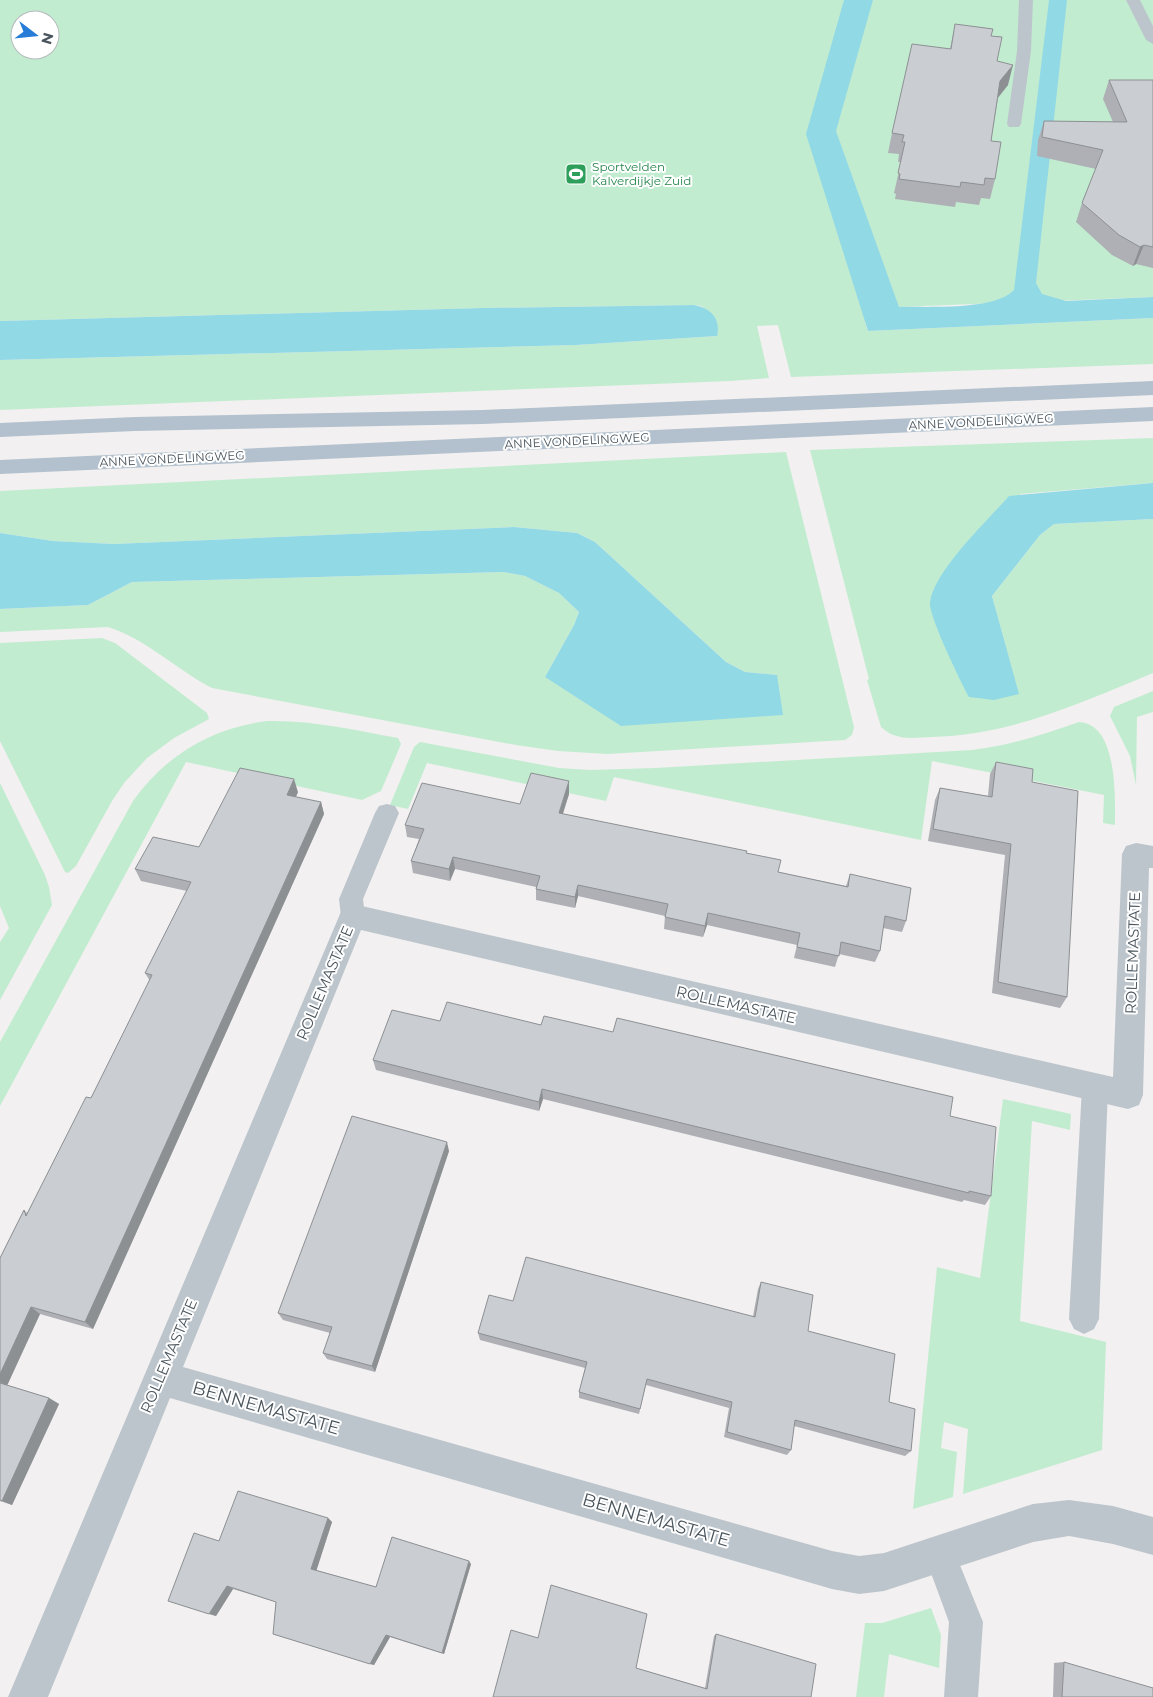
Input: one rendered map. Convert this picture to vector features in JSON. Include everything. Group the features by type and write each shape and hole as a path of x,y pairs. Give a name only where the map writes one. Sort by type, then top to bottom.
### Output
{"main road":[{"name":"ANNE VONDELINGWEG","path":"0,430 135,424 483,417 1153,388"},
{"name":"ANNE VONDELINGWEG","path":"0,467 1153,414"}],"street":[{"name":"ROLLEMASTATE","path":"28,1697 353,916 1128,1095 1136,854 1153,857"},
{"name":"BENNEMASTATE","path":"160,1378 832,1570 859,1575 884,1572 1033,1524 1069,1518 1114,1525 1153,1536"}],"lane":[{"path":"1014,124 1024,51 1026,0"},
{"path":"1134,0 1153,40"},
{"path":"353,916 351,899 387,812"},
{"path":"1084,1319 1095,1088"},
{"path":"940,1554 966,1622 961,1697"}],"green space":[{"name":"Sportvelden Kalverdijkje Zuid","path":"0,0 1153,0 1153,297 899,307 865,322 868,331 1153,318 1153,364 791,377 778,325 757,326 769,378 0,410 0,360 576,345 717,336 702,306 694,305 483,308 0,321"},
{"path":"1153,438 1153,483 1020,494 952,561 1018,693 992,596 1040,535 1054,524 1153,519 1153,673 1045,716 990,730 961,735 911,738 892,735 881,727 867,680 869,679 810,450"},
{"path":"786,452 854,727 852,735 845,740 607,754 558,751 516,745 212,688 135,639 108,627 0,632 0,609 88,605 132,582 504,572 525,576 559,593 579,612 574,625 545,677 777,675 745,672 726,662 595,542 577,533 514,527 114,544 53,541 0,533 0,491"},
{"path":"102,638 115,643 207,713 209,719 174,738 147,758 124,783 76,866 68,873 65,872 0,741 0,643"},
{"path":"1153,691 1153,712 1137,717 1136,785 1130,756 1110,716 1114,707"},
{"path":"267,721 300,722 350,729 398,738 401,744 381,791 362,800 186,762 0,1106 0,1042 133,801 160,770 191,746 227,730"},
{"path":"1079,722 1092,726 1101,735 1108,748 1114,781 1115,825 1103,823 1104,795 932,761 921,840 614,777 606,801 427,763 408,809 390,805 414,747 420,742 559,768 590,770 972,750 1026,739"},
{"path":"0,783 45,875 52,905 0,1000 0,942 9,928 0,906"},
{"path":"1003,1099 1071,1114 1070,1130 1032,1121 1020,1321 1106,1342 1102,1450 963,1494 968,1429 944,1422 941,1448 957,1452 953,1497 913,1509 937,1267 980,1278"},
{"path":"931,1608 941,1635 939,1668 889,1654 884,1697 856,1697 865,1623 882,1623"}],"water":[{"path":"844,0 873,0 836,131 899,307 943,307 976,304 1005,297 1014,290 1049,0 1067,0 1036,283 1042,294 1066,301 1153,297 1153,318 868,331 806,134"},
{"path":"700,306 713,315 717,324 717,336 576,345 0,360 0,321 483,308"},
{"path":"1153,483 1153,519 1054,524 1040,535 992,596 1019,694 994,700 969,697 939,634 930,602 941,576 963,546 1009,496"},
{"path":"514,527 577,533 595,542 726,662 745,672 777,675 783,715 621,726 545,677 574,625 579,612 559,593 525,576 504,572 132,582 88,605 0,609 0,533 53,541 114,544"}],"building":[{"path":"955,24 993,29 991,36 1002,37 997,61 1013,65 1000,81 991,141 1001,142 995,179 985,178 984,185 961,182 960,187 899,179 900,174 898,173 905,142 902,142 904,135 892,133 912,44 951,49"},
{"path":"1109,80 1153,80 1153,247 1144,245 1140,247 1119,235 1082,203 1103,150 1042,137 1044,121 1127,122"},
{"path":"996,762 1033,769 1032,782 1078,791 1067,997 998,982 1011,844 933,829 940,788 992,797"},
{"path":"240,768 294,779 287,795 321,802 85,1322 31,1307 0,1374 0,1258 24,1210 26,1216 86,1097 91,1098 152,975 145,973 191,882 135,869 153,837 199,847"},
{"path":"531,773 569,781 559,813 747,851 746,853 781,860 778,872 848,887 850,874 911,888 906,921 885,916 880,951 841,942 839,956 797,947 800,933 708,913 705,926 665,917 668,904 578,885 575,897 536,889 540,876 453,857 449,869 411,861 424,829 405,825 422,783 520,804"},
{"path":"447,1002 541,1025 544,1016 613,1032 617,1018 953,1097 950,1116 996,1127 991,1196 969,1191 969,1193 542,1089 539,1102 373,1060 392,1010 440,1021"},
{"path":"352,1116 447,1142 372,1366 323,1353 332,1327 278,1313"},
{"path":"526,1257 755,1317 761,1282 813,1295 808,1331 895,1354 889,1402 915,1409 911,1451 795,1420 791,1450 727,1432 732,1402 647,1379 640,1409 579,1392 587,1362 478,1333 489,1295 513,1301"},
{"path":"0,1383 49,1398 2,1501 0,1500"},
{"path":"238,1491 328,1518 311,1569 376,1587 392,1537 469,1561 442,1653 386,1635 370,1664 273,1634 276,1602 227,1586 209,1614 168,1601 194,1533 219,1541"},
{"path":"551,1585 647,1614 636,1668 707,1689 716,1634 816,1664 811,1697 493,1697 511,1630 538,1638"},
{"path":"1064,1662 1153,1688 1153,1697 1062,1697"}],"place":[{"name":"Sportvelden Kalverdijkje Zuid","path":"576,174"}]}
